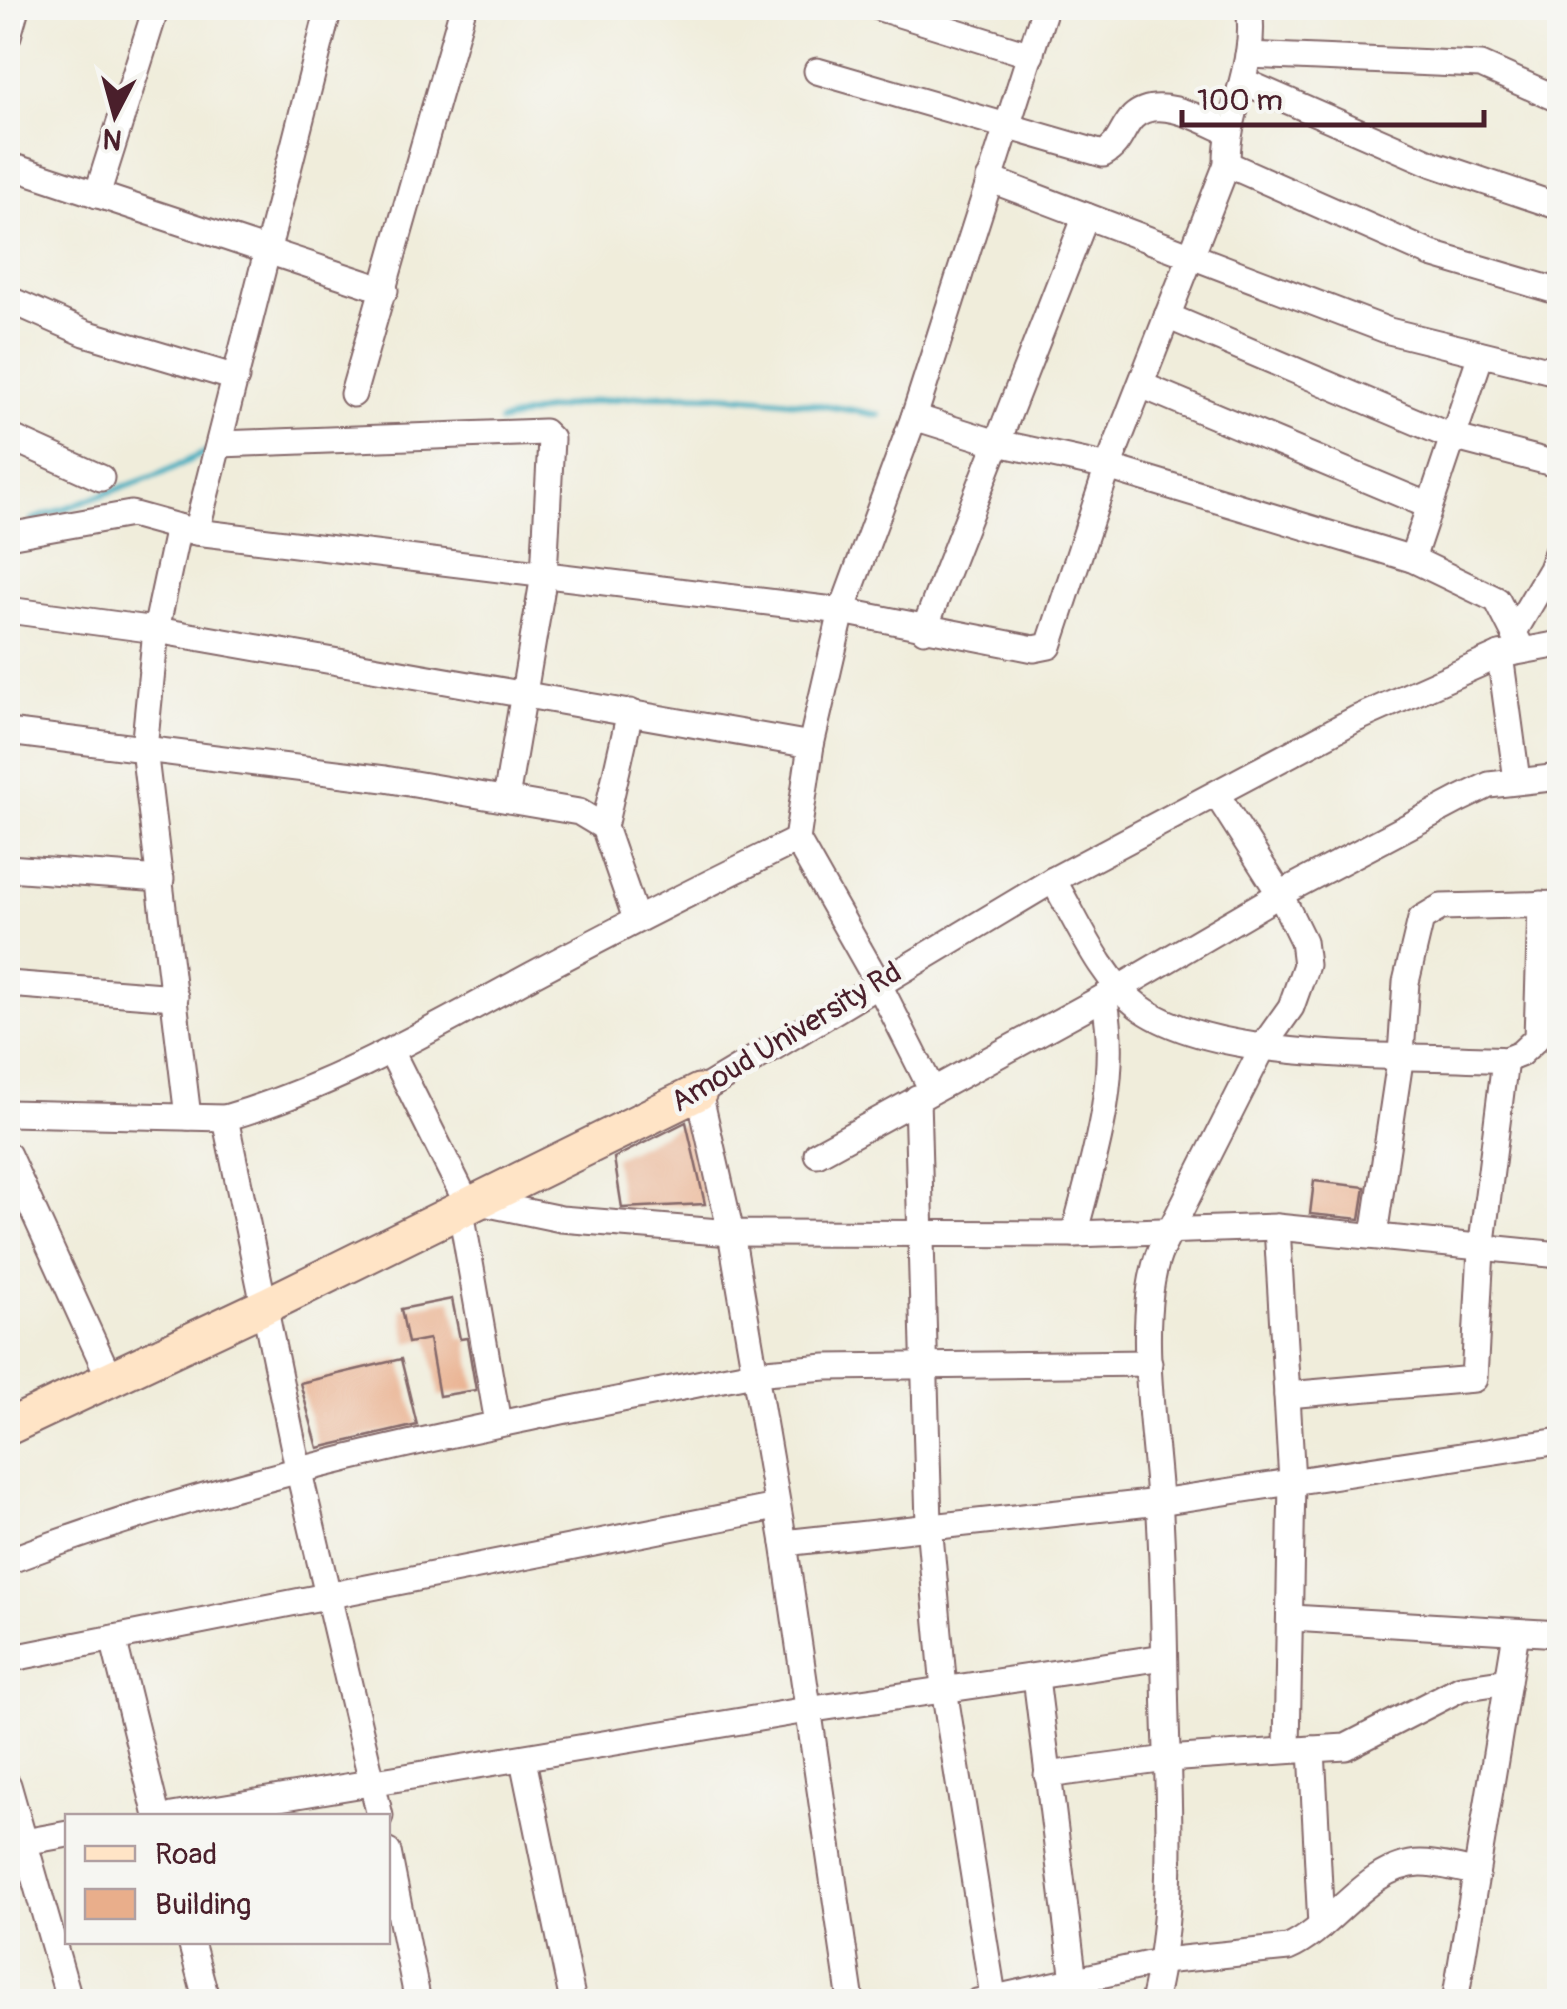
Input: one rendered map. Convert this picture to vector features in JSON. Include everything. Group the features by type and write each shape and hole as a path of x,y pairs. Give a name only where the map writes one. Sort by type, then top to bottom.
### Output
{"street":[{"path":"8,36 16,8"},
{"path":"96,194 156,8"},
{"path":"188,1117 144,749 156,630 187,529 220,444 330,8"},
{"path":"353,394 463,8"},
{"path":"880,8 1031,55"},
{"path":"1045,8 914,418 842,612 811,744 797,840 878,981 925,1094 922,1365 929,1524 944,1690 988,2000 1163,1961 1288,1948 1307,1940 1364,1888 1408,1864 1476,1872"},
{"path":"8,536 131,514 187,529 842,612 1034,649 1049,646 1108,467 1227,164 1227,131 1245,82 1249,8"},
{"path":"1248,55 1480,65 1560,100"},
{"path":"817,71 1104,154 1116,148 1132,118 1147,110 1181,112 1227,131"},
{"path":"1245,82 1434,164 1560,207"},
{"path":"1227,164 1431,254 1560,292"},
{"path":"8,165 385,290"},
{"path":"989,178 1389,331 1560,373"},
{"path":"924,630 994,442 1086,216"},
{"path":"8,299 85,333 236,378"},
{"path":"1167,316 1452,436 1560,465"},
{"path":"1412,559 1481,354"},
{"path":"1141,385 1428,505"},
{"path":"914,418 994,442 1108,467 1412,559 1497,600 1512,646 1517,780"},
{"path":"220,444 544,432 551,438 544,575 506,799"},
{"path":"8,436 100,478"},
{"path":"1512,646 1552,569 1560,544"},
{"path":"8,610 156,630 811,744"},
{"name":"Amoud University Rd","path":"8,1427 470,1207 699,1092 1052,880 1356,719 1512,646 1560,644"},
{"path":"630,712 604,827 636,920"},
{"path":"8,732 385,779 579,812 604,827"},
{"path":"817,1154 1112,993 1280,894 1460,799 1489,785 1560,777"},
{"path":"1154,2002 1167,1929 1168,1759 1159,1502 1149,1362 1152,1278 1264,1045 1291,1008 1306,965 1304,941 1280,894 1217,795"},
{"path":"8,1113 225,1118 391,1051 636,920 797,840"},
{"path":"8,868 161,879"},
{"path":"1052,880 1112,993 1110,1055 1091,1169 1074,1234"},
{"path":"1112,993 1156,1018 1221,1039 1322,1052 1402,1054 1505,1060 1531,1047 1548,1018 1550,904 1441,907 1421,920 1406,982 1402,1054 1374,1235"},
{"path":"8,984 176,997"},
{"path":"391,1051 470,1207 498,1423"},
{"path":"1287,1395 1474,1380 1478,1372 1481,1250 1505,1060"},
{"path":"699,1092 732,1233 784,1543 850,2002"},
{"path":"225,1118 298,1468 380,1814"},
{"path":"8,1155 110,1378"},
{"path":"470,1207 732,1233 1074,1234 1277,1228 1560,1255"},
{"path":"1277,1228 1292,1481 1292,1618 1299,1748 1321,1926"},
{"path":"8,1561 84,1532 298,1468 498,1423 753,1373 922,1365 1149,1362"},
{"path":"784,1543 929,1524 1159,1502 1560,1441"},
{"path":"8,1660 776,1507"},
{"path":"1292,1618 1560,1634"},
{"path":"1454,2002 1516,1633"},
{"path":"114,1638 157,1814"},
{"path":"185,1814 374,1786 807,1710 1164,1657"},
{"path":"1036,1678 1074,1981"},
{"path":"1047,1775 1168,1759 1346,1748 1461,1688 1508,1681"},
{"path":"523,1760 574,2002"},
{"path":"8,1785 16,1843 70,2002"},
{"path":"16,1843 65,1835"},
{"path":"390,1862 418,2002"},
{"path":"192,1944 207,2002"}],"building":[{"path":"686,1122 705,1204 622,1208 614,1158"},
{"path":"1314,1181 1365,1187 1360,1219 1310,1214"},
{"path":"452,1299 460,1339 467,1338 476,1390 439,1396 429,1339 408,1343 401,1309"},
{"path":"401,1359 417,1425 318,1448 300,1383"}],"waterway":[{"path":"500,422 596,401 689,394 783,400 879,415"},
{"path":"32,520 160,474 211,450"}]}
